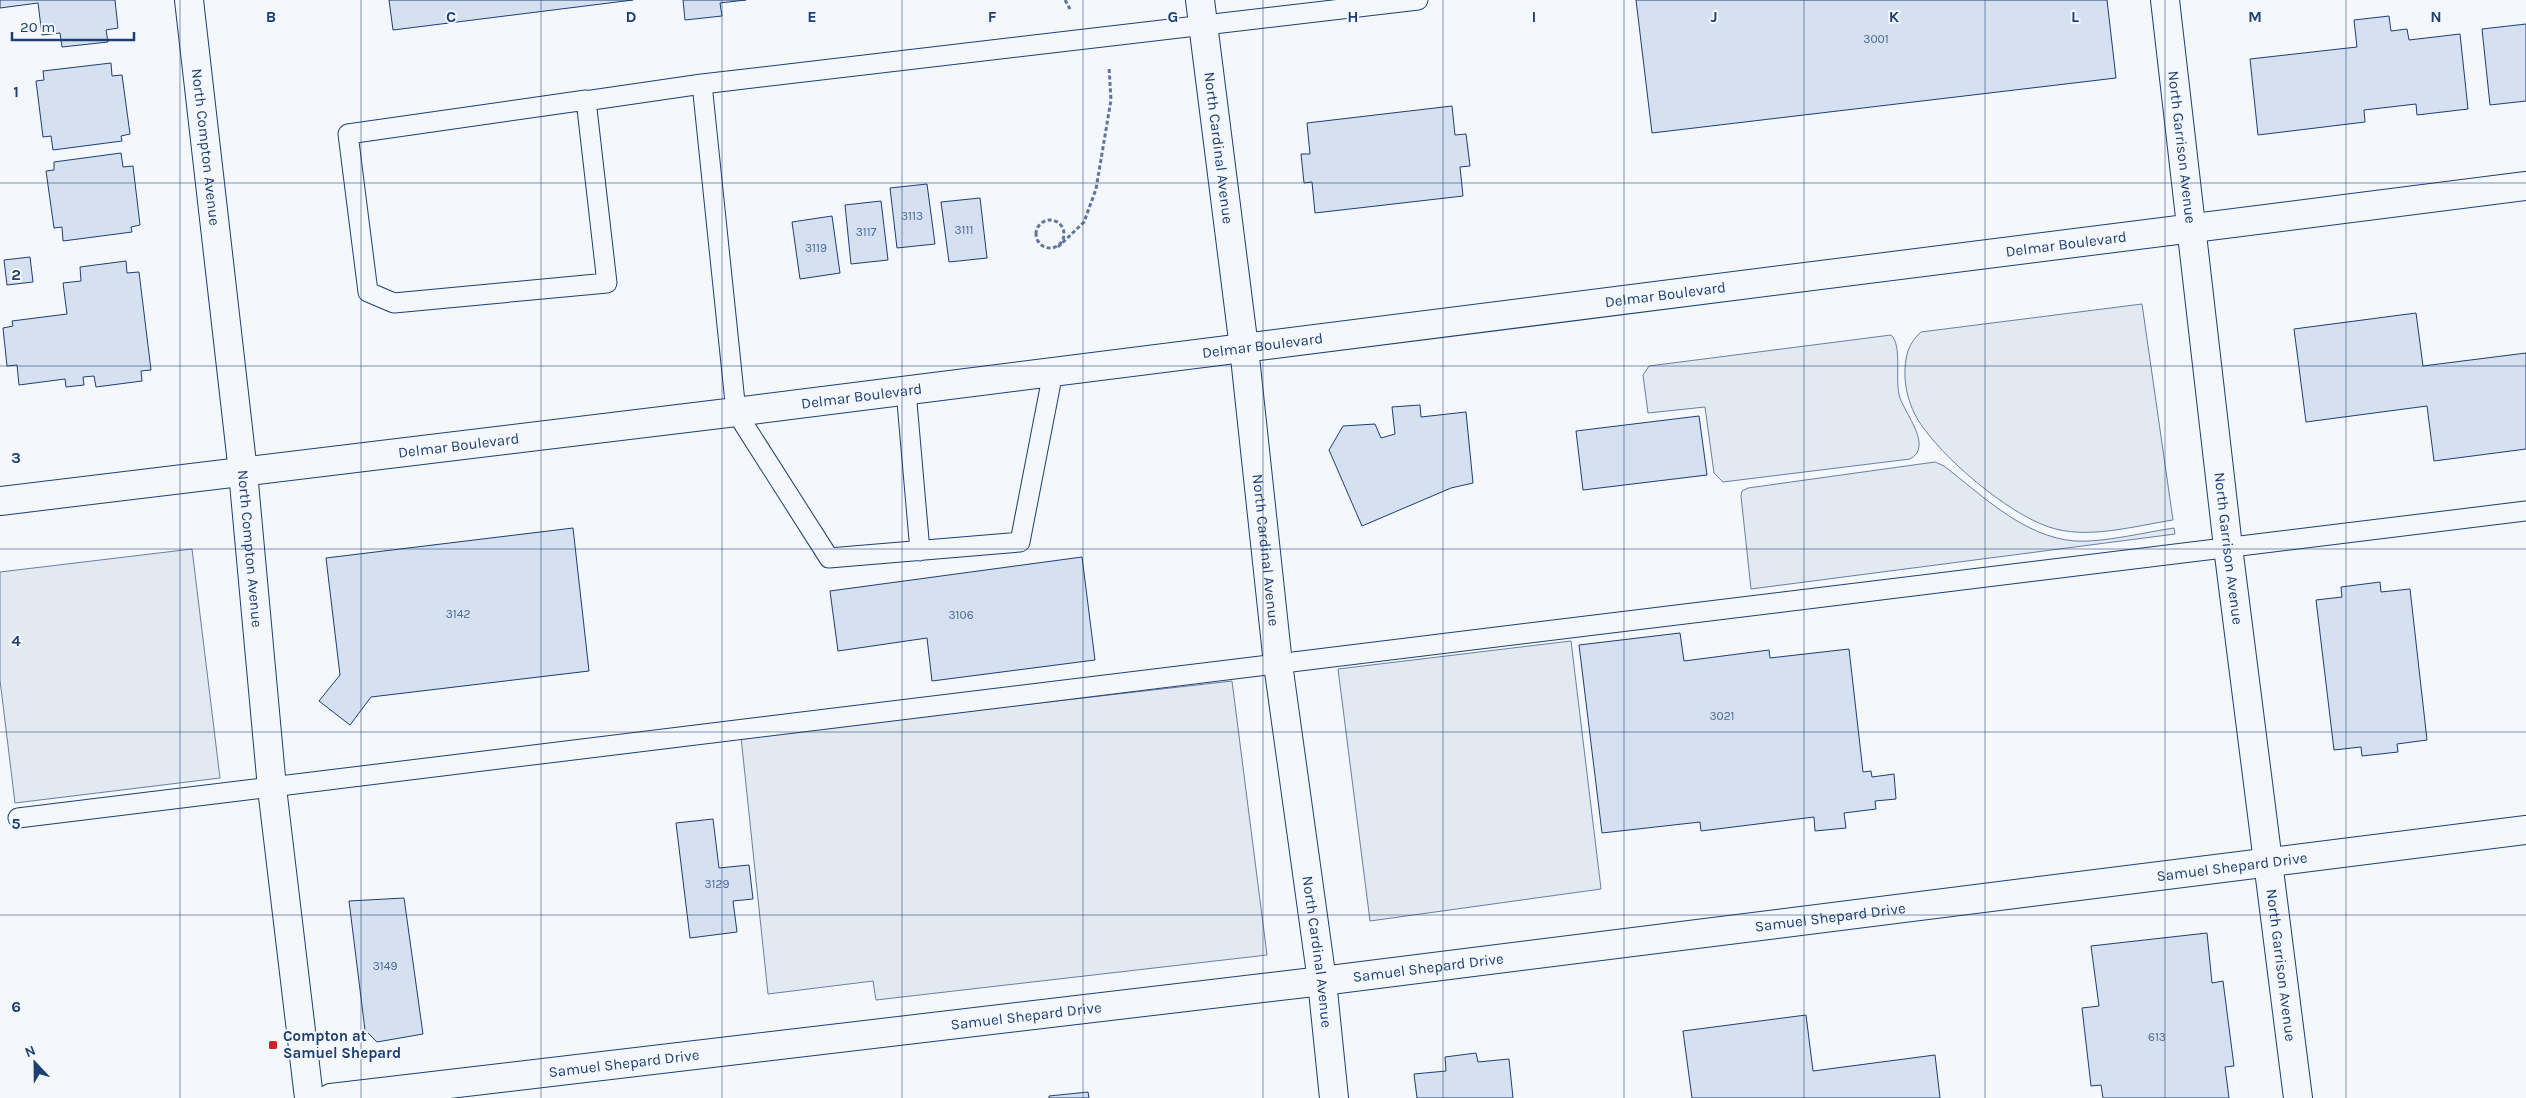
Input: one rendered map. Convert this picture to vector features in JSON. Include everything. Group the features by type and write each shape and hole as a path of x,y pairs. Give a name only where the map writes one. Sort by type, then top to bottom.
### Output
{"street":[{"name":"North Compton Avenue","path":"189,0 243,472 272,788 309,1098"},
{"name":"North Cardinal Avenue","path":"1200,0 1244,348 1278,664 1322,981 1334,1098"},
{"name":"North Garrison Avenue","path":"2165,0 2228,547 2298,1098"},
{"name":"Delmar Boulevard","path":"0,502 906,391 2526,186"},
{"name":"Samuel Shepard Drive","path":"331,1098 1322,981 2526,830"}],"lane":[{"path":"585,101 607,283 394,303 368,292 348,134 702,84 1203,27 1418,0"},
{"path":"702,84 736,412 829,558 1020,542 1052,372"},
{"path":"906,391 920,551"},
{"path":"18,818 2526,511"}],"path":[{"path":"1058,246 1064,234 1061,225 1053,220 1039,224 1035,232 1037,242 1049,249 1058,246 1084,222 1096,190 1111,100 1109,61 1097,39 1068,8 1065,0"}],"shaded area":[{"path":"2142,304 2173,520 2095,532 2064,531 2049,527 2014,510 1976,482 1942,450 1918,420 1906,389 1905,369 1909,349 1921,332"},
{"path":"1891,335 1895,340 1898,355 1898,391 1919,439 1919,447 1916,454 1910,459 1723,482 1714,473 1705,407 1648,413 1643,375 1649,366"},
{"path":"1935,462 1944,466 2005,513 2039,532 2056,538 2075,541 2098,540 2174,528 2175,534 1751,589 1742,491 1748,488"},
{"path":"192,549 220,778 15,803 0,680 0,572"},
{"path":"1571,641 1601,889 1370,921 1338,669"},
{"path":"1232,681 1267,955 876,1000 873,981 768,994 741,737"}],"building":[{"path":"0,0 115,0 118,28 106,30 108,42 62,47 60,33 42,35 38,3 0,8"},
{"path":"389,0 633,0 393,30"},
{"path":"683,0 746,0 720,3 722,16 685,20"},
{"path":"1636,0 2107,0 2116,78 1652,133"},
{"path":"2389,16 2391,31 2407,29 2409,40 2460,34 2468,109 2417,115 2416,104 2364,110 2365,122 2258,135 2250,59 2357,47 2354,20"},
{"path":"2526,24 2526,101 2490,105 2482,29"},
{"path":"111,63 112,76 122,75 130,134 121,136 122,141 53,150 51,136 43,137 36,81 44,80 43,71"},
{"path":"1452,106 1455,135 1466,134 1470,166 1460,167 1463,196 1315,213 1312,182 1304,183 1301,154 1310,154 1307,123"},
{"path":"121,153 123,167 133,166 140,225 131,227 132,232 63,241 62,227 54,228 46,171 54,170 54,162"},
{"path":"927,184 935,244 897,248 890,188"},
{"path":"980,198 987,258 949,262 941,202"},
{"path":"881,201 888,260 851,264 845,205"},
{"path":"832,216 840,273 800,279 792,222"},
{"path":"30,257 33,282 7,285 4,260"},
{"path":"126,261 127,273 139,272 151,370 141,371 142,381 96,387 94,376 83,377 84,385 66,387 65,379 19,385 17,365 7,366 3,328 13,326 12,321 67,314 63,283 81,281 80,267"},
{"path":"2416,313 2423,366 2526,353 2526,449 2434,461 2427,406 2306,422 2294,329"},
{"path":"1420,405 1421,417 1466,412 1473,483 1451,488 1362,526 1329,450 1343,426 1375,424 1381,438 1395,434 1392,407"},
{"path":"1699,416 1707,475 1583,490 1576,431"},
{"path":"573,528 589,671 371,697 350,725 319,701 340,675 326,558"},
{"path":"1082,557 1095,660 932,681 927,638 838,651 830,591"},
{"path":"2380,582 2381,592 2410,589 2427,740 2397,744 2398,752 2362,756 2361,747 2334,750 2316,600 2342,597 2341,587"},
{"path":"1680,633 1684,661 1769,650 1770,658 1849,649 1863,772 1871,771 1872,777 1894,774 1896,799 1875,801 1876,809 1844,813 1846,828 1815,831 1814,817 1701,831 1700,822 1602,833 1579,645"},
{"path":"713,819 719,868 749,865 753,899 733,901 737,932 690,938 676,823"},
{"path":"404,898 423,1034 377,1042 365,1030 349,901"},
{"path":"2207,933 2212,983 2223,981 2234,1066 2225,1067 2229,1098 2103,1098 2101,1085 2091,1086 2082,1008 2099,1006 2091,946"},
{"path":"1806,1015 1813,1071 1935,1055 1940,1098 1692,1098 1683,1031"},
{"path":"1476,1053 1478,1062 1509,1059 1513,1098 1417,1098 1414,1074 1446,1071 1445,1057"},
{"path":"1088,1092 1089,1098 1049,1098 1049,1096"}],"place":[{"name":"Compton at Samuel Shepard","path":"273,1045"}]}
